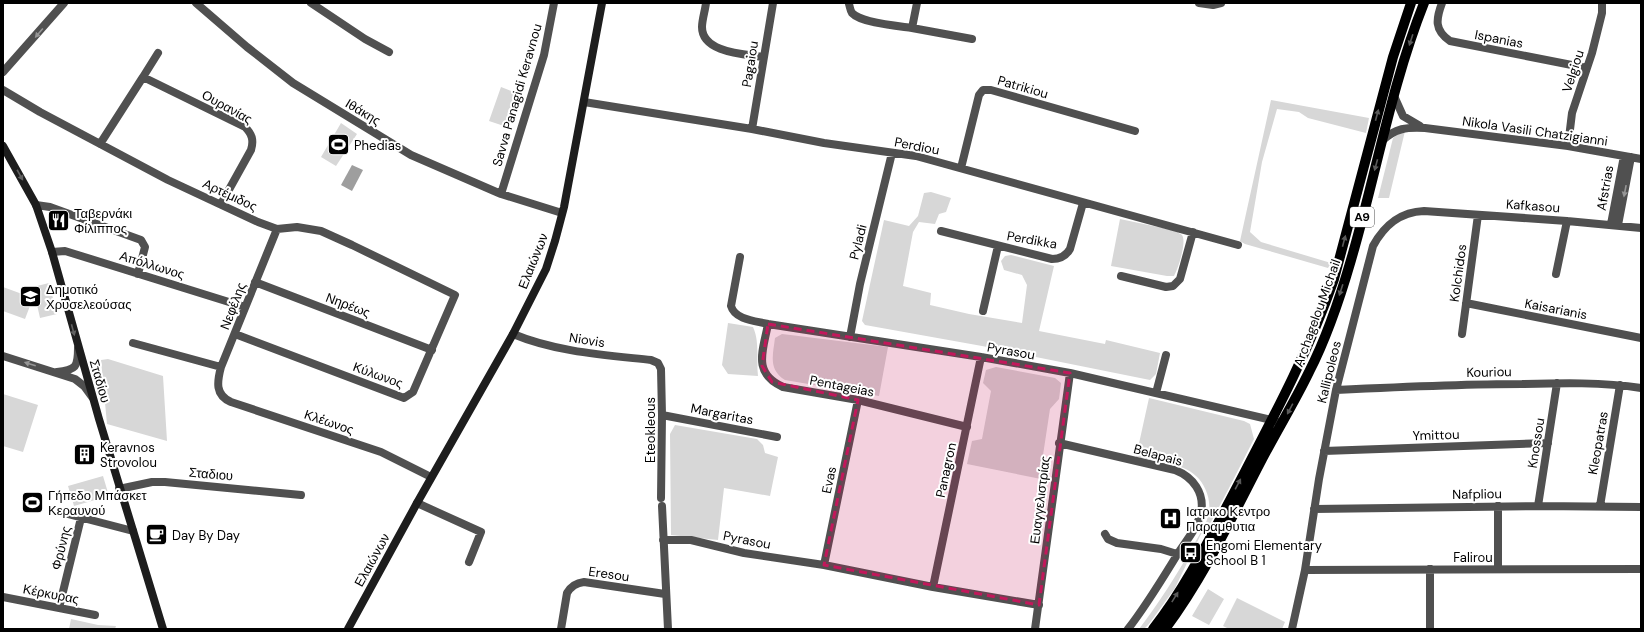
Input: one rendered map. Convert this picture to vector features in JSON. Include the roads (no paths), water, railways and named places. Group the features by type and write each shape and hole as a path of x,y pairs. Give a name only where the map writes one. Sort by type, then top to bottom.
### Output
{"main road":[{"name":"Ελαιώνων","path":"348,629 431,477 513,334 546,269 556,241 562,213 602,3"},
{"name":"Archagelou Michail","path":"1153,629 1175,597 1202,552 1307,348 1321,315 1334,279 1392,57 1411,3"},
{"name":"Archagelou Michail","path":"1165,629 1182,605 1204,568 1310,371 1332,317 1351,260 1394,96 1424,3"},
{"name":"Σταδίου","path":"3,146 36,205 52,252 119,489 134,531 163,629"}],"street":[{"path":"3,72 64,3"},
{"name":"Ιθάκης","path":"196,3 247,47 293,83 410,155 501,194 562,213"},
{"path":"310,3 365,39 389,52"},
{"name":"Savva Panagidi Keravnou","path":"501,194 544,55 554,3"},
{"path":"706,3 702,27 703,35 708,42 718,49 763,57"},
{"name":"Pagaiou","path":"752,129 773,3"},
{"path":"912,28 917,3"},
{"path":"1199,3 1220,4"},
{"name":"Ispanias","path":"1442,3 1437,16 1438,26 1442,35 1450,40 1587,68"},
{"name":"Velgiou","path":"1568,146 1574,107 1587,68 1602,13 1602,3"},
{"path":"850,4 850,9 853,14 865,19 972,39"},
{"path":"100,144 158,53"},
{"name":"Ουρανίας","path":"143,77 245,127 252,135 253,140 251,150 220,204"},
{"name":"Αρτέμιδος","path":"3,90 40,112 168,180 258,222 277,229 297,227 321,231 352,244 455,295"},
{"name":"Patrikiou","path":"961,168 979,96 983,90 991,90 1135,131"},
{"name":"Nikola Vasili Chatzigianni","path":"1394,96 1403,116 1424,128"},
{"name":"Perdiou","path":"584,102 752,129 824,143 916,156 1083,203 1238,244"},
{"name":"Nikola Vasili Chatzigianni","path":"1382,141 1398,130 1410,127 1568,146 1641,159"},
{"name":"Pyladi","path":"850,337 860,284 892,153"},
{"name":"Afstrias","path":"1615,225 1627,157"},
{"name":"Perdikka","path":"941,231 1052,258 1062,257 1070,249 1083,203"},
{"path":"36,205 50,207 141,240 145,247 138,274"},
{"name":"Kafkasou","path":"1424,211 1568,221 1641,228"},
{"name":"Kallipoleos","path":"1292,629 1305,570 1324,451 1336,390 1373,246 1380,235 1395,219 1409,213 1424,211"},
{"name":"Kolchidos","path":"1462,334 1478,214"},
{"path":"1556,274 1568,221"},
{"name":"Νεφέλης","path":"219,392 217,381 221,367 277,229"},
{"path":"1122,276 1166,287 1176,284 1180,278 1193,232"},
{"path":"983,311 998,246"},
{"name":"Απόλλωνος","path":"52,252 65,251 245,306"},
{"name":"Pyrasou","path":"740,257 731,306 734,313 741,317 768,324 981,357 1070,373 1271,419 1282,424"},
{"name":"Νηρέως","path":"255,282 432,350"},
{"name":"Κύλωνος","path":"235,334 400,397 407,397 413,392 455,295"},
{"name":"Kaisarianis","path":"1466,303 1641,338"},
{"name":"Pentageias","path":"768,324 762,357 762,366 766,375 772,382 783,387 858,400 967,427"},
{"name":"Niovis","path":"513,334 539,344 658,362"},
{"path":"133,343 221,367"},
{"path":"57,372 67,371 74,367 78,359 78,348"},
{"path":"1156,393 1166,355"},
{"path":"3,356 57,372 81,383 93,400"},
{"name":"Panagron","path":"933,587 981,357"},
{"name":"Eteokleous","path":"658,362 661,369 661,502 668,629"},
{"name":"Ευαγγελιστρίας","path":"1035,629 1070,373"},
{"name":"Kouriou","path":"1336,390 1557,383 1620,385 1641,388"},
{"name":"Knossou","path":"1538,506 1557,383"},
{"name":"Kleopatras","path":"1600,506 1620,385"},
{"name":"Κλέωνος","path":"219,392 222,397 232,402 381,452 431,477"},
{"name":"Evas","path":"824,565 858,400"},
{"name":"Margaritas","path":"662,415 777,437"},
{"name":"Belapais","path":"1060,443 1175,470 1189,477 1196,485 1199,494 1201,512 1190,536 1149,601 1128,629"},
{"name":"Ymittou","path":"1324,451 1548,443"},
{"name":"Σταδιου","path":"119,489 152,482 164,482 301,495"},
{"path":"417,503 481,532 469,562"},
{"path":"1498,506 1498,568"},
{"name":"Nafpliou","path":"1314,510 1498,506 1641,507"},
{"path":"60,512 134,531"},
{"name":"Φρύνης","path":"59,608 81,518"},
{"path":"1105,534 1108,539 1117,543 1161,549 1178,554"},
{"name":"Pyrasou","path":"663,540 691,540 744,553 824,565 933,587 1039,605"},
{"name":"Falirou","path":"1305,570 1498,568 1641,569"},
{"path":"1430,569 1430,629"},
{"name":"Eresou","path":"561,629 567,593 579,583 584,582 665,594"},
{"name":"Κέρκυρας","path":"3,597 95,615"}],"place":[{"name":"Phedias","path":"339,145"},
{"name":"Ταβερνάκι Φίλιππος","path":"58,220"},
{"name":"Δημοτικό Χρυσελεούσας","path":"30,296"},
{"name":"Keravnos Strovolou","path":"84,454"},
{"name":"Γήπεδο Μπάσκετ Κεραυνού","path":"33,502"},
{"name":"Ιατρικο Κεντρο Παραμθυτια","path":"1170,518"},
{"name":"Day By Day","path":"156,535"},
{"name":"Engomi Elementary School B 1","path":"1190,552"}]}
